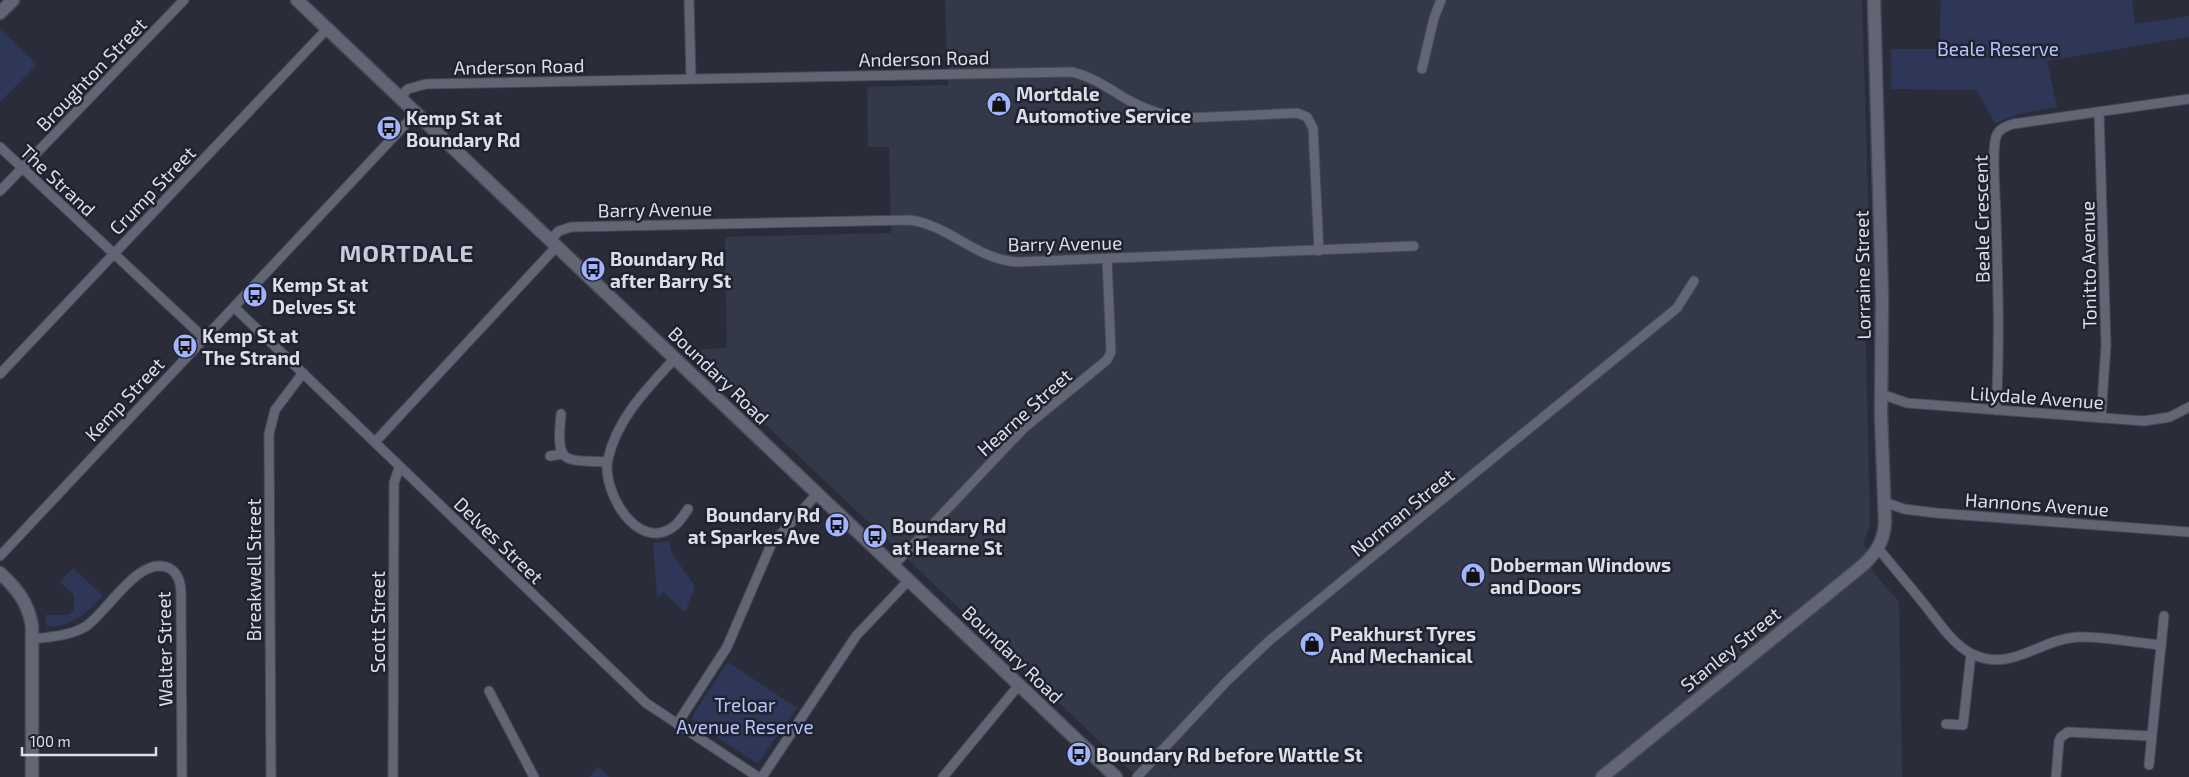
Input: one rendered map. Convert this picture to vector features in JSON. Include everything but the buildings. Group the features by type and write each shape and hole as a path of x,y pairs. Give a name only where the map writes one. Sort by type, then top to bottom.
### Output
{"street":[{"path":"0,13 13,0"},
{"name":"Broughton Street","path":"0,192 184,0"},
{"name":"Boundary Road","path":"297,0 1116,777"},
{"path":"689,0 691,78"},
{"path":"1422,69 1434,18 1441,0"},
{"name":"Lorraine Street","path":"1874,0 1882,298 1881,394 1884,502 1884,533 1878,548"},
{"name":"Crump Street","path":"0,374 327,28"},
{"name":"Anderson Road","path":"400,97 408,89 426,84 1065,71 1089,77 1130,101 1170,116 1187,118 1300,114 1308,117 1313,128 1319,250"},
{"name":"Beale Crescent","path":"1996,410 2000,335 1996,138 2001,130 2013,124 2189,99"},
{"name":"Kemp Street","path":"0,556 417,112"},
{"name":"Tonitto Avenue","path":"2099,112 2106,345 2101,418"},
{"name":"The Strand","path":"0,147 204,338"},
{"name":"Barry Avenue","path":"554,243 559,231 571,227 910,220 938,227 981,253 998,260 1026,262 1414,246"},
{"path":"375,442 554,243"},
{"name":"Hearne Street","path":"894,565 1024,428 1107,360 1111,352 1107,259"},
{"name":"Norman Street","path":"1137,777 1228,680 1270,640 1677,308 1694,281"},
{"name":"Delves Street","path":"234,307 375,442 399,468 646,703 758,777"},
{"path":"675,358 644,392 628,414 614,442 607,462 610,488 616,504 629,520 644,530 659,532 670,529 679,522 688,510"},
{"name":"Breakwell Street","path":"271,777 268,434 275,410 303,373"},
{"name":"Lilydale Avenue","path":"1881,394 1900,401 1996,410 2157,421 2170,417 2189,407"},
{"path":"561,414 562,454 572,461 607,462"},
{"path":"550,456 562,454"},
{"name":"Scott Street","path":"393,777 394,483 399,468"},
{"path":"677,724 727,647 772,545 817,494"},
{"name":"Hannons Avenue","path":"1884,502 1904,509 1936,513 2189,532"},
{"path":"1878,548 1942,627 1971,654 1986,659 2003,660 2016,658 2066,638 2080,637 2162,645"},
{"name":"Stanley Street","path":"1602,777 1862,566 1878,548"},
{"name":"Walter Street","path":"32,639 64,635 85,626 139,573 146,569 161,566 172,570 179,579 181,591 182,777"},
{"path":"0,573 18,591 27,606 32,639 32,777"},
{"path":"762,777 856,636 909,580"},
{"path":"2148,765 2164,616"},
{"path":"1946,724 1963,725 1971,654"},
{"path":"943,777 1019,685"},
{"path":"489,691 534,777"},
{"path":"2056,777 2059,741 2068,732 2151,736"}],"shaded area":[{"path":"945,0 1862,0 1871,295 1865,314 1870,523 1864,542 1873,572 1899,602 1902,777 1137,777 687,350 727,348 725,237 891,233 889,147 868,147 867,87 948,85"}],"green space":[{"name":"Beale Reserve","path":"1941,0 2132,0 2135,24 2189,16 2189,37 2047,61 2057,107 2019,114 1995,123 1976,90 1891,89 1891,49 1939,49"},
{"path":"0,31 37,64 0,102"},
{"path":"669,541 672,554 695,586 685,612 663,592 659,597 657,595 653,543"},
{"path":"73,568 103,596 85,613 71,622 63,625 47,626 45,615 69,615 74,609 74,595 60,582"},
{"name":"Treloar Avenue Reserve","path":"728,662 797,708 758,763 695,723 692,719"},
{"path":"598,767 609,777 589,777"}],"place":[{"name":"Mortdale Automotive Service","path":"999,104"},
{"name":"Kemp St at Boundary Rd","path":"389,128"},
{"name":"Boundary Rd after Barry St","path":"593,269"},
{"name":"Kemp St at Delves St","path":"255,295"},
{"name":"Kemp St at The Strand","path":"185,346"},
{"name":"Boundary Rd at Sparkes Ave","path":"837,525"},
{"name":"Boundary Rd at Hearne St","path":"875,536"},
{"name":"Doberman Windows and Doors","path":"1473,575"},
{"name":"Peakhurst Tyres And Mechanical","path":"1312,644"},
{"name":"Boundary Rd before Wattle St","path":"1079,754"}],"district":[{"name":"MORTDALE","path":"407,252"}]}
